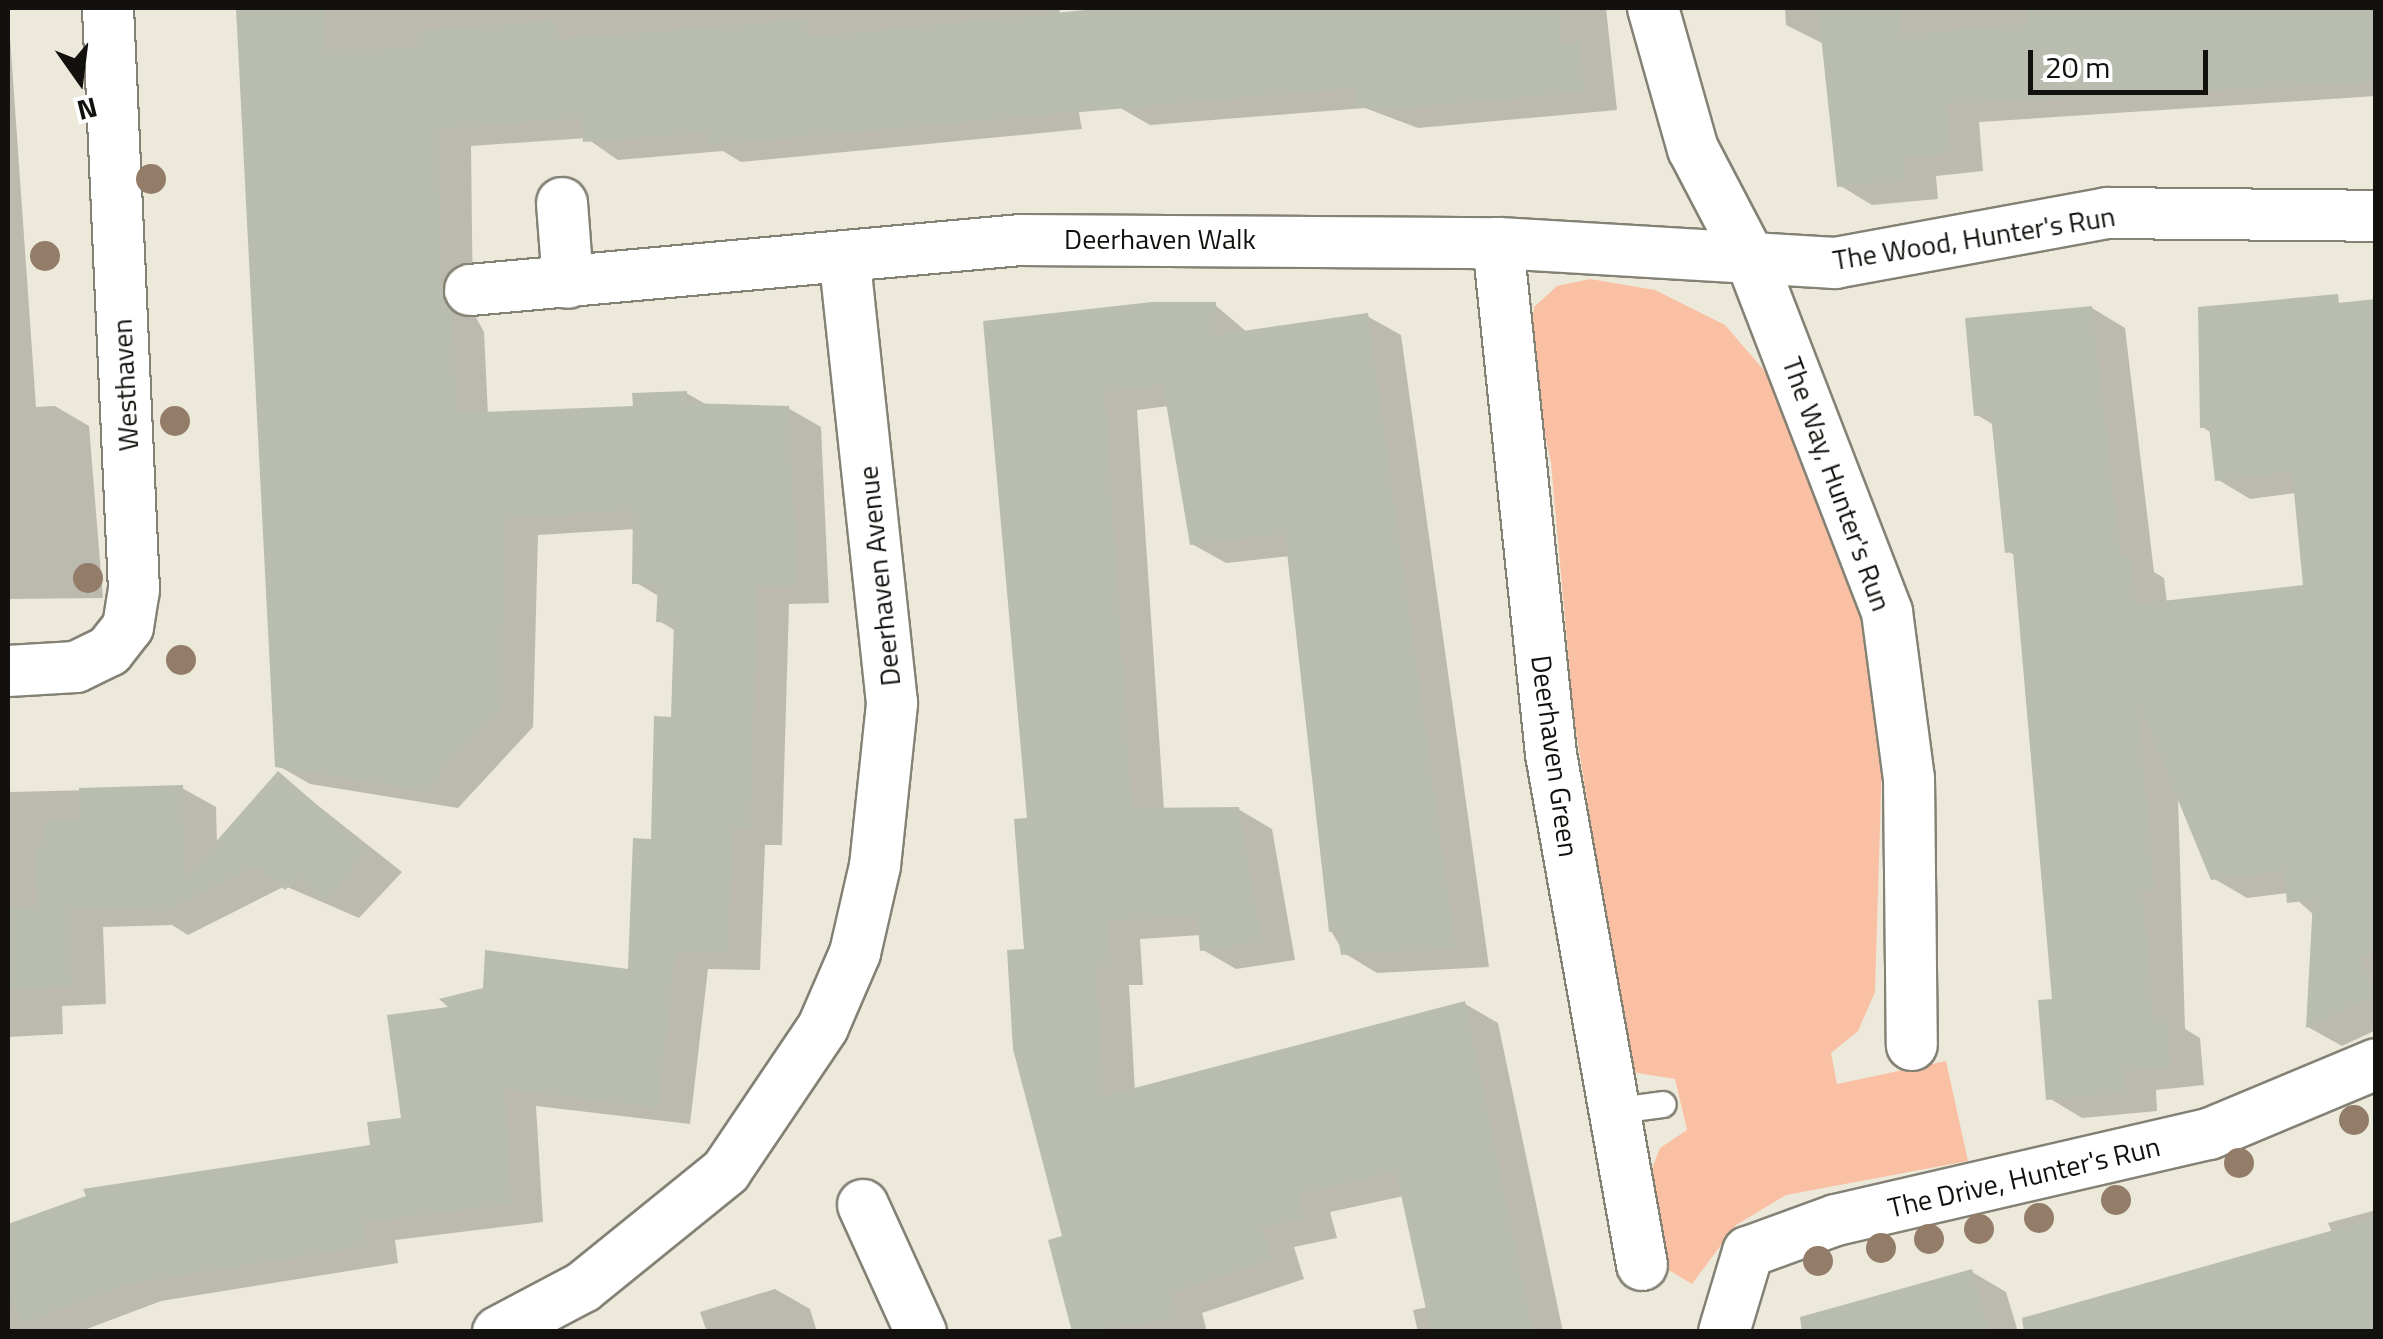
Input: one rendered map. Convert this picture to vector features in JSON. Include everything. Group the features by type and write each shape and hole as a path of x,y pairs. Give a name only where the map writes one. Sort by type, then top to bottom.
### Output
{"street":[{"name":"Westhaven","path":"8,671 76,668 109,651 128,626 134,590 108,8"},
{"name":"The Way, Hunter's Run","path":"1654,8 1693,149 1752,262 1887,612 1909,778 1912,1045"},
{"path":"562,203 568,283"},
{"name":"The Wood, Hunter's Run","path":"1752,262 1835,263 2108,213 2376,216"},
{"name":"Deerhaven Walk","path":"470,290 845,263 1021,240 1498,243 1752,262"},
{"name":"Deerhaven Green","path":"1498,243 1551,754 1611,1111 1642,1265"},
{"name":"Deerhaven Avenue","path":"498,1332 583,1287 726,1171 823,1027 855,953 875,866 892,703 845,263"},
{"name":"The Drive, Hunter's Run","path":"1724,1332 1748,1252 1836,1220 2209,1134 2376,1064"},
{"path":"862,1205 921,1332"}],"lane":[{"path":"1611,1111 1664,1104"}],"shaded area":[{"path":"1590,279 1655,290 1725,325 1768,375 1855,584 1882,759 1875,992 1858,1031 1831,1053 1837,1084 1946,1061 1968,1161 1786,1195 1736,1225 1692,1284 1652,1260 1641,1197 1660,1148 1687,1130 1675,1079 1631,1072 1574,719 1551,463 1529,358 1534,307 1557,286"}],"building":[{"path":"236,8 323,8 325,50 418,47 416,31 557,20 558,39 806,19 808,37 1106,8 1560,8 1562,44 1580,42 1585,92 1382,110 1356,106 1354,88 707,145 706,133 583,142 581,118 439,129 441,292 452,311 458,413 633,406 632,393 687,391 687,403 789,406 798,586 757,586 751,828 733,828 728,953 676,952 658,1108 505,1089 511,1204 364,1222 367,1246 128,1284 21,1324 8,1286 8,1224 86,1196 83,1189 370,1145 367,1122 401,1118 387,1015 448,1007 439,999 483,988 485,950 628,969 633,838 651,839 654,716 671,717 674,623 656,622 658,584 632,584 633,511 506,518 502,708 425,791 275,767"},
{"path":"1818,8 1900,8 1902,34 2028,24 2027,8 2376,8 2376,82 1946,104 1951,153 1904,158 1906,181 1837,187"},
{"path":"2338,294 2339,303 2376,299 2376,952 2360,959 2376,995 2306,1028 2313,900 2287,903 2284,871 2211,880 2138,703 2155,890 2143,891 2153,1017 2167,1016 2171,1067 2123,1071 2125,1093 2046,1100 2038,1000 2052,999 2013,552 2005,553 1991,415 1974,416 1965,318 2092,306 2121,557 2131,556 2136,604 2303,585 2292,472 2215,481 2209,427 2200,428 2198,307"},
{"path":"1152,302 1216,302 1215,335 1368,313 1456,949 1341,955 1337,931 1329,932 1285,534 1190,545 1163,385 1105,392 1132,808 1239,807 1262,942 1200,951 1197,915 1108,921 1111,967 1096,967 1104,1096 1465,1001 1533,1332 1431,1332 1396,1172 1298,1194 1305,1219 1262,1228 1272,1260 1170,1294 1177,1319 1072,1332 1048,1240 1062,1236 1013,1049 1007,950 1024,949 1014,819 1027,818 983,321"},
{"path":"278,771 370,851 324,901 297,878 285,890 256,865 152,917 159,907 70,909 72,986 8,988 8,908 38,906 35,845 45,845 45,821 80,819 79,788 183,785 185,877"},
{"path":"2376,1218 2376,1332 2024,1332 2022,1318"},
{"path":"1972,1269 1989,1332 1802,1332 1800,1317"}]}
